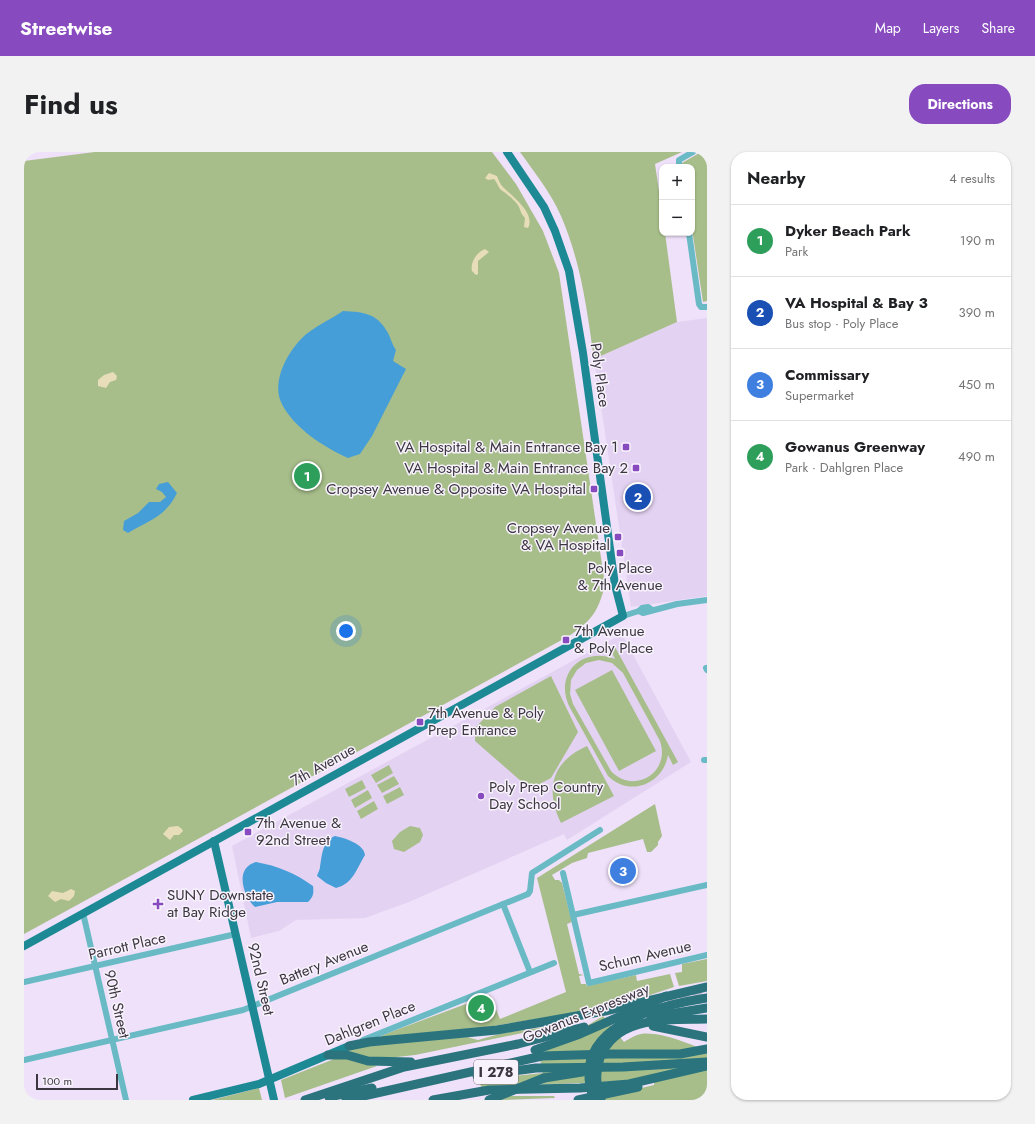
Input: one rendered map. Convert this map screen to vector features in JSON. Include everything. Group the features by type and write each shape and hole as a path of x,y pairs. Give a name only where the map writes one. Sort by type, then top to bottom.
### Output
{"highway":[{"name":"Gowanus Expressway","path":"312,1100 407,1081 535,1050 580,1034 666,996 707,987"},
{"path":"349,1046 369,1042 475,1033 581,1016 666,996"},
{"path":"594,1100 589,1084 590,1066 597,1047 608,1033 623,1022 667,1006 707,998"},
{"path":"597,1100 592,1083 593,1066 600,1048 613,1032 629,1023 650,1017 707,1008"},
{"path":"603,1100 597,1084 598,1064 606,1046 618,1033 632,1026 646,1023 707,1020"},
{"path":"603,1100 600,1084 601,1064 608,1048 622,1034 638,1027 654,1026 707,1037"},
{"name":"Gowanus Expressway","path":"305,1100 404,1067 524,1042 584,1027"},
{"name":"I 278","path":"346,1100 542,1056 680,1054 707,1049"},
{"path":"328,1055 343,1055 368,1061 384,1062 442,1059"},
{"name":"Gowanus Expressway","path":"372,1100 469,1078 517,1069 553,1067 623,1067 707,1062"},
{"name":"I 278","path":"433,1100 489,1090 594,1087 629,1084 674,1075 707,1066"},
{"path":"489,1100 544,1078 623,1067"},
{"path":"578,1100 630,1090 674,1075"}],"main road":[{"name":"Poly Place","path":"507,152 544,208 555,231 569,271 583,353 615,585 623,616"},
{"name":"7th Avenue","path":"24,946 623,616"},
{"name":"92nd Street","path":"214,840 274,1100"},
{"name":"Dahlgren Place","path":"193,1100 259,1084 270,1083 349,1046"}],"street":[{"path":"679,164 679,160 693,152"},
{"path":"689,236 699,304 701,307 707,308"},
{"name":"7th Avenue","path":"623,616 707,600"},
{"name":"Battery Avenue","path":"24,1060 243,1010 528,894 530,891 532,873 600,830"},
{"path":"563,873 573,915 707,885"},
{"path":"503,904 530,972"},
{"name":"90th Street","path":"83,913 126,1100"},
{"name":"Schum Avenue","path":"573,915 589,983 707,955"},
{"name":"Parrott Place","path":"24,982 236,934"},
{"name":"Dahlgren Place","path":"349,1046 554,963"}],"shaded area":[{"path":"707,318 707,596 631,607 594,359 677,322"},
{"name":"Poly Prep Country Day School","path":"622,634 691,762 567,840 564,834 409,902 365,918 296,920 279,931 251,938 232,846"}],"green space":[{"path":"95,152 492,152 516,184 543,231 559,273 605,585 600,602 593,615 569,636 24,934 24,161"},
{"path":"520,152 682,152 655,164 659,191 659,236 665,236 677,322 594,359 589,322 574,251 561,216 542,183"},
{"path":"701,152 707,152 707,301 703,302 693,236 695,236 695,164 682,163"},
{"path":"615,647 678,762 673,765 668,755 665,765 659,774 644,785 626,786 616,782 608,776 569,706 565,694 565,683 574,665 582,659 592,656 603,656 615,659 610,649","holes":["599,660 612,663 623,673 660,741 662,752 660,763 655,771 648,777 639,780 629,781 620,778 611,771 573,704 570,694 571,680 577,670 586,663"]},
{"path":"612,670 656,751 619,771 575,690"},
{"path":"551,676 578,732 551,778 530,789 475,741 475,728 495,707"},
{"path":"587,746 614,796 561,823 553,799 554,778 566,760"},
{"path":"389,765 393,773 376,783 371,775"},
{"path":"394,776 399,784 382,793 377,785"},
{"path":"362,780 366,788 349,797 345,789"},
{"path":"400,787 404,795 387,804 383,796"},
{"path":"368,790 372,798 355,808 351,800"},
{"path":"374,801 378,809 361,819 357,811"},
{"path":"655,804 662,836 658,842 658,845 651,852 647,852 643,839 588,853 587,858 572,863 552,875 555,880 559,880 562,883 572,922 567,924 579,974 584,975 579,976 581,984 586,984 587,986 636,975 637,981 670,974 674,987 620,1005 476,1029 388,1038 380,1036 490,995 500,1019 566,992 537,878"},
{"path":"410,826 420,828 423,835 420,842 404,852 394,849 392,841 400,832"},
{"path":"707,959 707,981 679,986 675,973 682,972 682,964"},
{"path":"603,1016 624,1042 639,1035 657,1034 707,1051 707,1100 591,1100 654,1085 655,1076 612,1082 482,1088 480,1084 514,1076 543,1073 539,1055"},
{"path":"566,1024 415,1055 371,1058 345,1050 364,1045 467,1037 478,1040 503,1033"},
{"path":"343,1057 377,1066 285,1098 281,1080 334,1059"},
{"path":"259,1088 262,1100 212,1100"},
{"path":"509,1096 554,1096 555,1098 500,1100"}],"sand":[{"path":"489,173 497,176 502,186 522,205 529,217 530,222 528,228 524,227 525,218 516,202 501,190 494,179 488,180 485,178"},
{"path":"485,249 489,252 478,261 478,274 476,275 472,271 473,261 479,252"},
{"path":"113,372 117,376 116,380 110,382 106,388 98,386 98,380 104,375"},
{"path":"178,826 183,831 179,835 174,835 170,840 163,834 169,827"},
{"path":"71,889 75,891 74,896 69,901 61,899 55,902 48,896 52,891 63,893"}],"water":[{"path":"343,311 364,313 379,321 384,326 396,350 393,361 406,369 372,436 360,454 348,458 329,449 310,436 293,420 281,402 278,385 282,368 296,344 311,330"},
{"path":"168,482 177,493 167,508 156,517 128,533 123,530 124,521 138,513 149,502 160,502 166,497 162,492 156,489 159,484"},
{"path":"335,836 349,840 358,845 364,851 365,855 351,879 342,886 336,888 317,876 325,845 327,841"},
{"path":"256,862 286,871 306,881 313,886 313,895 311,899 308,902 277,902 255,907 244,890 243,876 249,865"}],"tunnel":[{"path":"654,1005 707,992"}],"place":[{"name":"VA Hospital & Main Entrance Bay 1","path":"626,447"},
{"name":"VA Hospital & Main Entrance Bay 2","path":"636,468"},
{"name":"Dyker Beach Park","path":"307,476"},
{"name":"Cropsey Avenue & Opposite VA Hospital","path":"594,489"},
{"name":"VA Hospital & Bay 3","path":"638,497"},
{"name":"Cropsey Avenue & VA Hospital","path":"618,537"},
{"name":"Poly Place & 7th Avenue","path":"620,553"},
{"name":"7th Avenue & Poly Place","path":"566,640"},
{"name":"7th Avenue & Poly Prep Entrance","path":"420,722"},
{"name":"Poly Prep Country Day School","path":"481,796"},
{"name":"7th Avenue & 92nd Street","path":"248,832"},
{"name":"Commissary","path":"623,871"},
{"name":"SUNY Downstate at Bay Ridge","path":"158,904"},
{"name":"Gowanus Greenway","path":"481,1008"}]}
